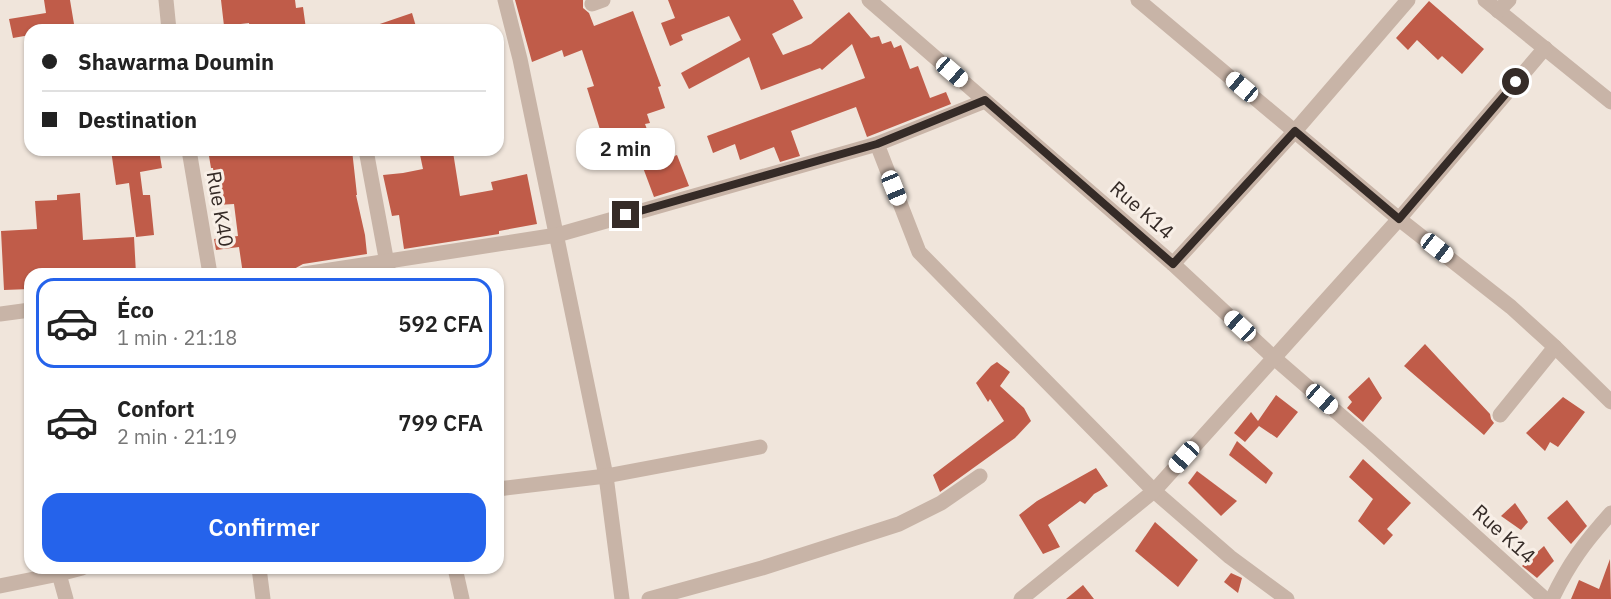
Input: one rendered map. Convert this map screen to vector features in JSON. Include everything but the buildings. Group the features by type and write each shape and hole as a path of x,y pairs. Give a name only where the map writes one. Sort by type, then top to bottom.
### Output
{"street":[{"path":"165,0 168,24"},
{"path":"505,0 520,59 606,476 622,599"},
{"name":"Rue K14","path":"869,0 1173,264 1545,599"},
{"path":"1138,0 1399,219 1511,306 1611,402"},
{"path":"1173,264 1295,131 1408,0"},
{"path":"1485,0 1503,6 1545,48 1611,102"},
{"path":"1022,599 1154,490 1399,219 1545,48"},
{"path":"367,156 388,268 557,235 877,144 985,100"},
{"path":"877,144 920,252 1154,490 1230,557 1287,599"},
{"name":"Rue K40","path":"190,156 209,268"},
{"path":"0,314 24,311"},
{"path":"1500,415 1555,347"},
{"path":"504,488 606,476 760,447"},
{"path":"650,599 762,568 899,524 941,503 980,476"},
{"path":"1552,599 1564,574 1584,544 1611,513"},
{"path":"0,586 59,574 66,599"},
{"path":"260,574 263,599"},
{"path":"456,574 462,599"}],"route":[{"path":"626,215 877,144 985,100 1173,264 1295,131 1399,219 1516,82"}]}
